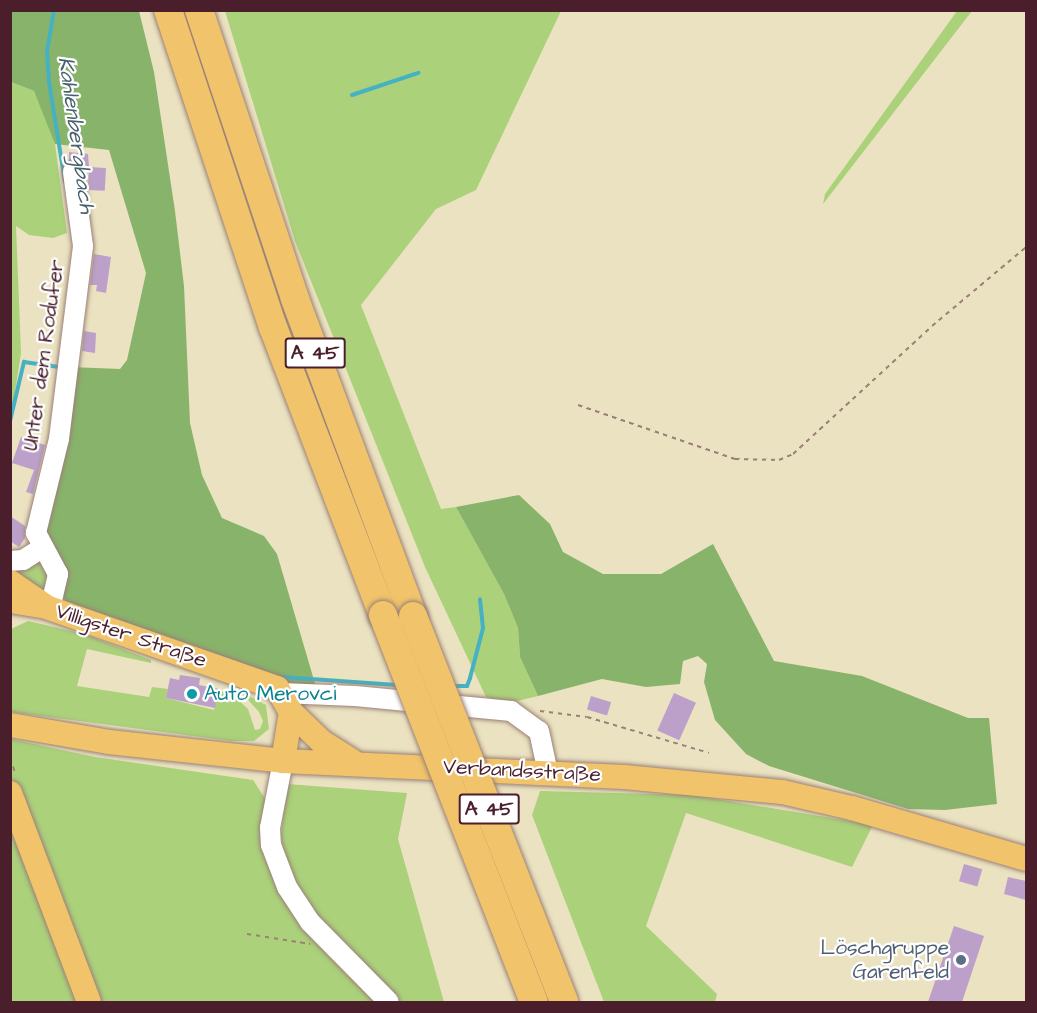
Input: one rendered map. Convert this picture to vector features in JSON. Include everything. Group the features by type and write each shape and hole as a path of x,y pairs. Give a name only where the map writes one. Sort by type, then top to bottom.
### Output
{"highway":[{"name":"A 45","path":"168,10 273,327 534,1002"},
{"name":"A 45","path":"199,10 295,299 413,616 564,1002"}],"main road":[{"name":"Villigster Straße","path":"10,582 29,608 266,682 322,742 354,762"},
{"path":"283,761 286,703"},
{"name":"Verbandsstraße","path":"10,725 110,742 283,761 354,762 548,772 782,792 852,808 1026,859"},
{"path":"10,793 89,1002"}],"street":[{"name":"Unter dem Rodufer","path":"29,608 58,574 42,548 36,533 59,439 83,246 73,172"},
{"path":"10,561 23,560 42,548"},
{"path":"286,703 355,696 511,711 539,731 548,772"},
{"path":"283,761 270,828 271,845 287,887 310,922 389,1002"}],"path":[{"path":"578,405 735,459 779,460 793,454 932,326 1026,247"},
{"path":"559,713 709,753"},
{"path":"247,934 299,945 331,943"}],"green space":[{"path":"10,11 139,11 154,72 175,211 184,286 190,423 202,475 222,518 264,536 277,554 316,687 286,685 68,603 60,594 44,545 70,367 120,369 127,360 146,273 109,150 55,144 34,91 11,82"},
{"path":"225,11 561,11 476,190 436,209 361,305 441,509 456,507 504,594 518,628 520,657 538,696 509,703 486,697 425,567 295,241"},
{"path":"957,11 972,11 823,204 825,194"},
{"path":"11,82 34,91 44,111 55,144 67,233 53,238 29,235 16,226 21,353 11,419"},
{"path":"519,495 550,524 563,552 603,574 661,574 713,544 774,661 862,676 968,718 989,718 997,804 945,810 908,809 769,766 746,754 715,720 704,682 707,664 698,656 683,661 680,684 646,687 602,679 538,696 520,657 518,628 504,594 456,507"},
{"path":"32,560 46,560 49,587 35,588 11,574 11,568"},
{"path":"28,621 84,634 151,660 151,663 87,649 77,686 149,697 152,687 168,689 166,698 214,710 218,691 231,693 248,709 255,730 260,729 263,721 259,712 240,691 266,705 269,729 254,741 231,741 11,712 11,629"},
{"path":"11,739 95,757 253,780 268,803 263,849 292,914 376,1002 11,1002"},
{"path":"287,784 407,793 398,839 444,1002 399,1002 311,911 284,858 281,835"},
{"path":"540,791 692,795 873,825 852,867 686,813 646,926 717,994 715,1002 604,1002 532,815"}],"building":[{"path":"69,152 88,154 89,167 69,161"},
{"path":"89,167 106,168 105,191 88,190"},
{"path":"94,254 111,257 106,293 96,291 97,285 90,285"},
{"path":"84,331 96,333 95,353 82,351"},
{"path":"21,437 45,445 33,494 26,492 34,470 12,463"},
{"path":"10,516 25,526 25,538 19,547 10,541"},
{"name":"Auto Merovci","path":"180,675 200,678 199,685 219,689 215,708 166,698 170,678 179,680"},
{"path":"674,693 696,703 679,740 657,730"},
{"path":"591,696 611,702 607,716 587,709"},
{"path":"964,864 982,869 977,887 959,881"},
{"path":"1008,877 1026,881 1026,900 1004,894"},
{"path":"954,926 984,936 962,1002 928,1002"}],"waterway":[{"name":"Kahlenbergbach","path":"54,10 47,52 49,82 65,182"},
{"path":"352,95 418,73"},
{"name":"Kahlenbergbach","path":"10,421 24,362 61,367"},
{"path":"453,686 467,686 470,678 483,628 480,599"},
{"path":"282,677 397,685"}],"place":[{"name":"Auto Merovci","path":"192,694"},
{"name":"Löschgruppe Garenfeld","path":"961,960"}]}
